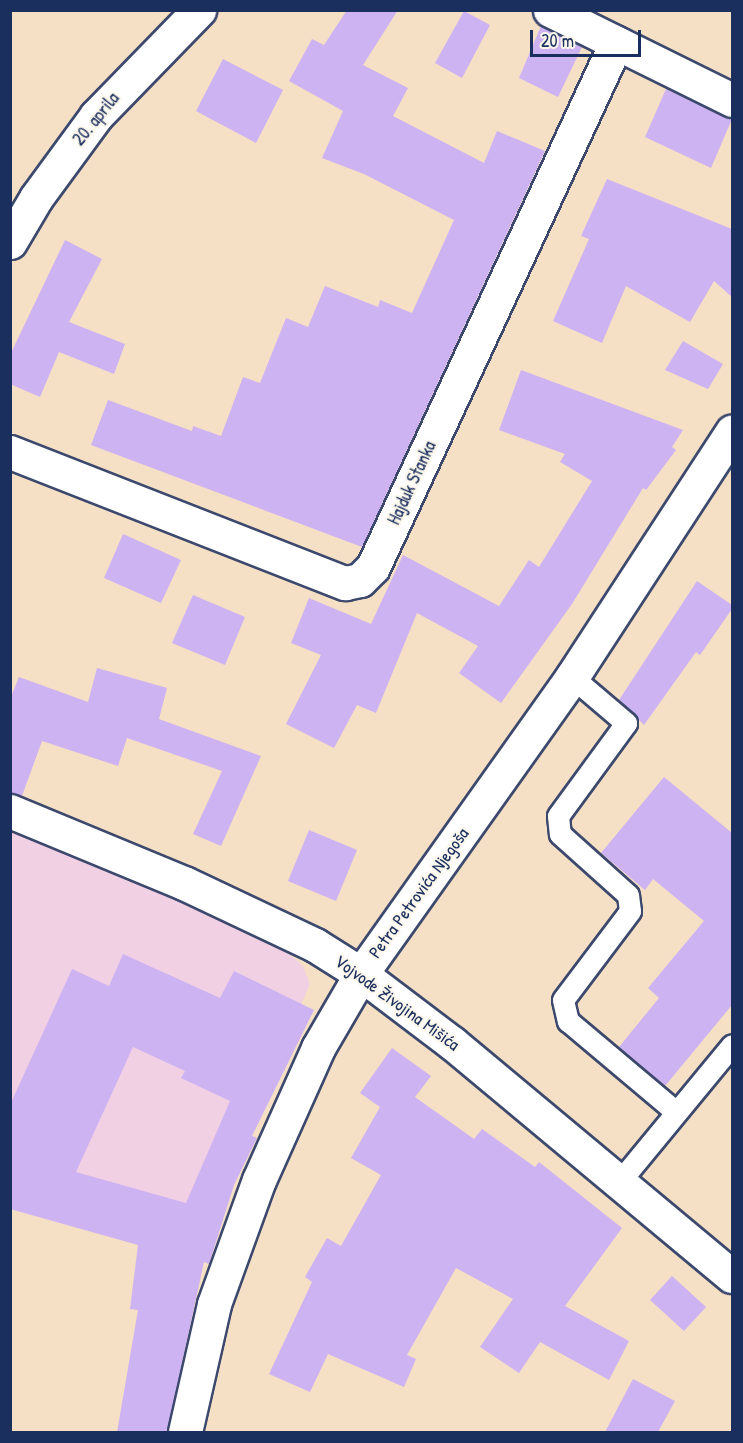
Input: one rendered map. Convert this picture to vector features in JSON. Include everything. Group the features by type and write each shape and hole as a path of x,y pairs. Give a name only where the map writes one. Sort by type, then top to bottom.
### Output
{"street":[{"name":"20. aprila","path":"10,242 36,198 96,116 199,10"},
{"path":"550,10 732,100"},
{"name":"Hajduk Stanka","path":"10,452 345,583 360,580 373,567 616,43"},
{"name":"Petra Petrovića Njegoša","path":"185,1432 214,1304 259,1179 318,1048 361,974 572,677 732,432"},
{"name":"Vojvode Živojina Mišića","path":"10,811 184,883 315,945 361,974 621,1181 732,1276"}],"lane":[{"path":"572,677 626,723 558,816 560,834 628,895 630,911 563,1000 568,1021 676,1112"},
{"path":"621,1181 732,1045"}],"shaded area":[{"path":"10,829 278,944 303,966 310,984 208,1217 11,1184"}],"building":[{"path":"347,10 398,10 363,65 408,88 393,116 484,163 497,131 545,151 362,547 91,445 108,400 192,431 193,426 221,436 243,377 260,383 286,318 308,327 325,286 378,307 380,300 412,313 454,220 364,174 322,158 343,111 289,81 312,39 324,45"},
{"path":"464,11 490,25 462,78 435,63"},
{"path":"541,26 582,47 558,97 519,78"},
{"path":"223,59 283,90 256,143 196,111"},
{"path":"666,89 732,119 711,168 645,137"},
{"path":"607,179 732,229 732,297 714,281 690,322 626,286 602,343 553,321 589,239 581,236"},
{"path":"65,240 102,259 69,322 125,344 114,374 59,352 40,397 10,384 10,355"},
{"path":"683,341 723,364 708,389 665,370"},
{"path":"521,370 683,430 672,447 676,450 646,490 643,488 572,604 501,703 459,673 478,646 417,613 376,713 357,705 334,748 286,724 321,655 291,643 309,598 371,624 403,555 499,606 529,560 539,567 592,481 560,462 565,454 499,430"},
{"path":"123,534 181,560 161,603 104,578"},
{"path":"697,581 732,605 732,609 700,655 696,652 644,725 619,700"},
{"path":"193,595 245,617 225,665 172,643"},
{"path":"97,668 167,688 159,719 261,756 221,846 193,834 222,771 127,738 118,766 42,741 22,796 10,793 10,699 19,677 88,702"},
{"path":"664,777 732,833 732,1005 665,1086 619,1047 659,998 648,988 704,921 653,879 645,890 601,853"},
{"path":"309,830 357,850 336,901 288,881"},
{"path":"123,954 220,998 234,971 314,1010 252,1136 257,1138 234,1185 209,1264 204,1262 167,1432 117,1432 138,1310 130,1309 138,1245 10,1209 10,1105 72,969 109,986","holes":["133,1047 185,1071 181,1078 230,1101 186,1203 76,1172"]},
{"path":"392,1048 431,1076 415,1097 474,1139 482,1129 535,1167 539,1162 622,1228 565,1306 629,1341 609,1380 540,1342 519,1373 480,1347 513,1299 456,1268 407,1355 416,1359 404,1387 328,1354 310,1392 269,1374 312,1282 305,1277 327,1238 341,1246 381,1175 351,1158 380,1107 360,1093"},
{"path":"672,1276 706,1307 684,1331 650,1300"},
{"path":"633,1379 675,1401 658,1432 605,1432"}]}
